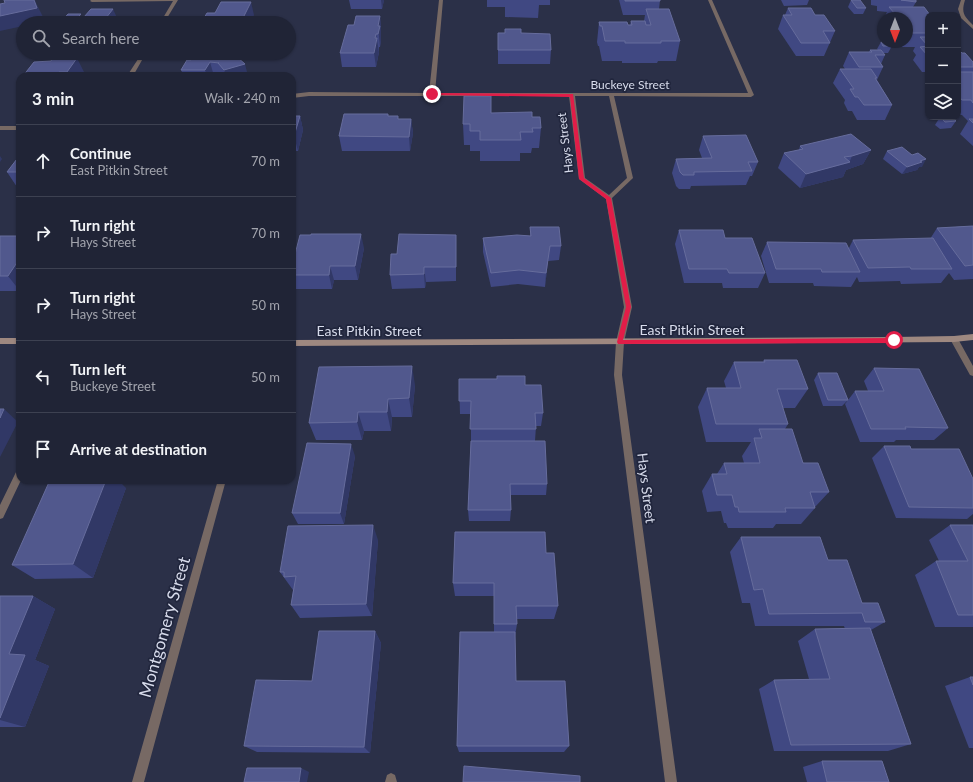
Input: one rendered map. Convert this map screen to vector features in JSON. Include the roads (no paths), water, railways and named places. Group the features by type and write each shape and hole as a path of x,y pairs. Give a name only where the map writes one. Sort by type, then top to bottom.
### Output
{"street":[{"path":"92,1 176,0"},
{"path":"166,16 176,0"},
{"path":"432,94 441,0"},
{"name":"Buckeye Street","path":"296,96 309,94 751,95 710,0"},
{"path":"963,0 960,9 963,18 973,28"},
{"path":"132,72 140,60"},
{"name":"Hays Street","path":"572,95 582,179 609,198 628,307 620,342 618,375 671,782"},
{"path":"609,198 630,178 611,95"},
{"path":"0,128 16,128"},
{"name":"East Pitkin Street","path":"296,343 954,339 973,336"},
{"path":"954,339 973,373"},
{"path":"0,341 16,341"},
{"path":"0,515 16,481"},
{"name":"Montgomery Street","path":"138,782 221,484"}]}
